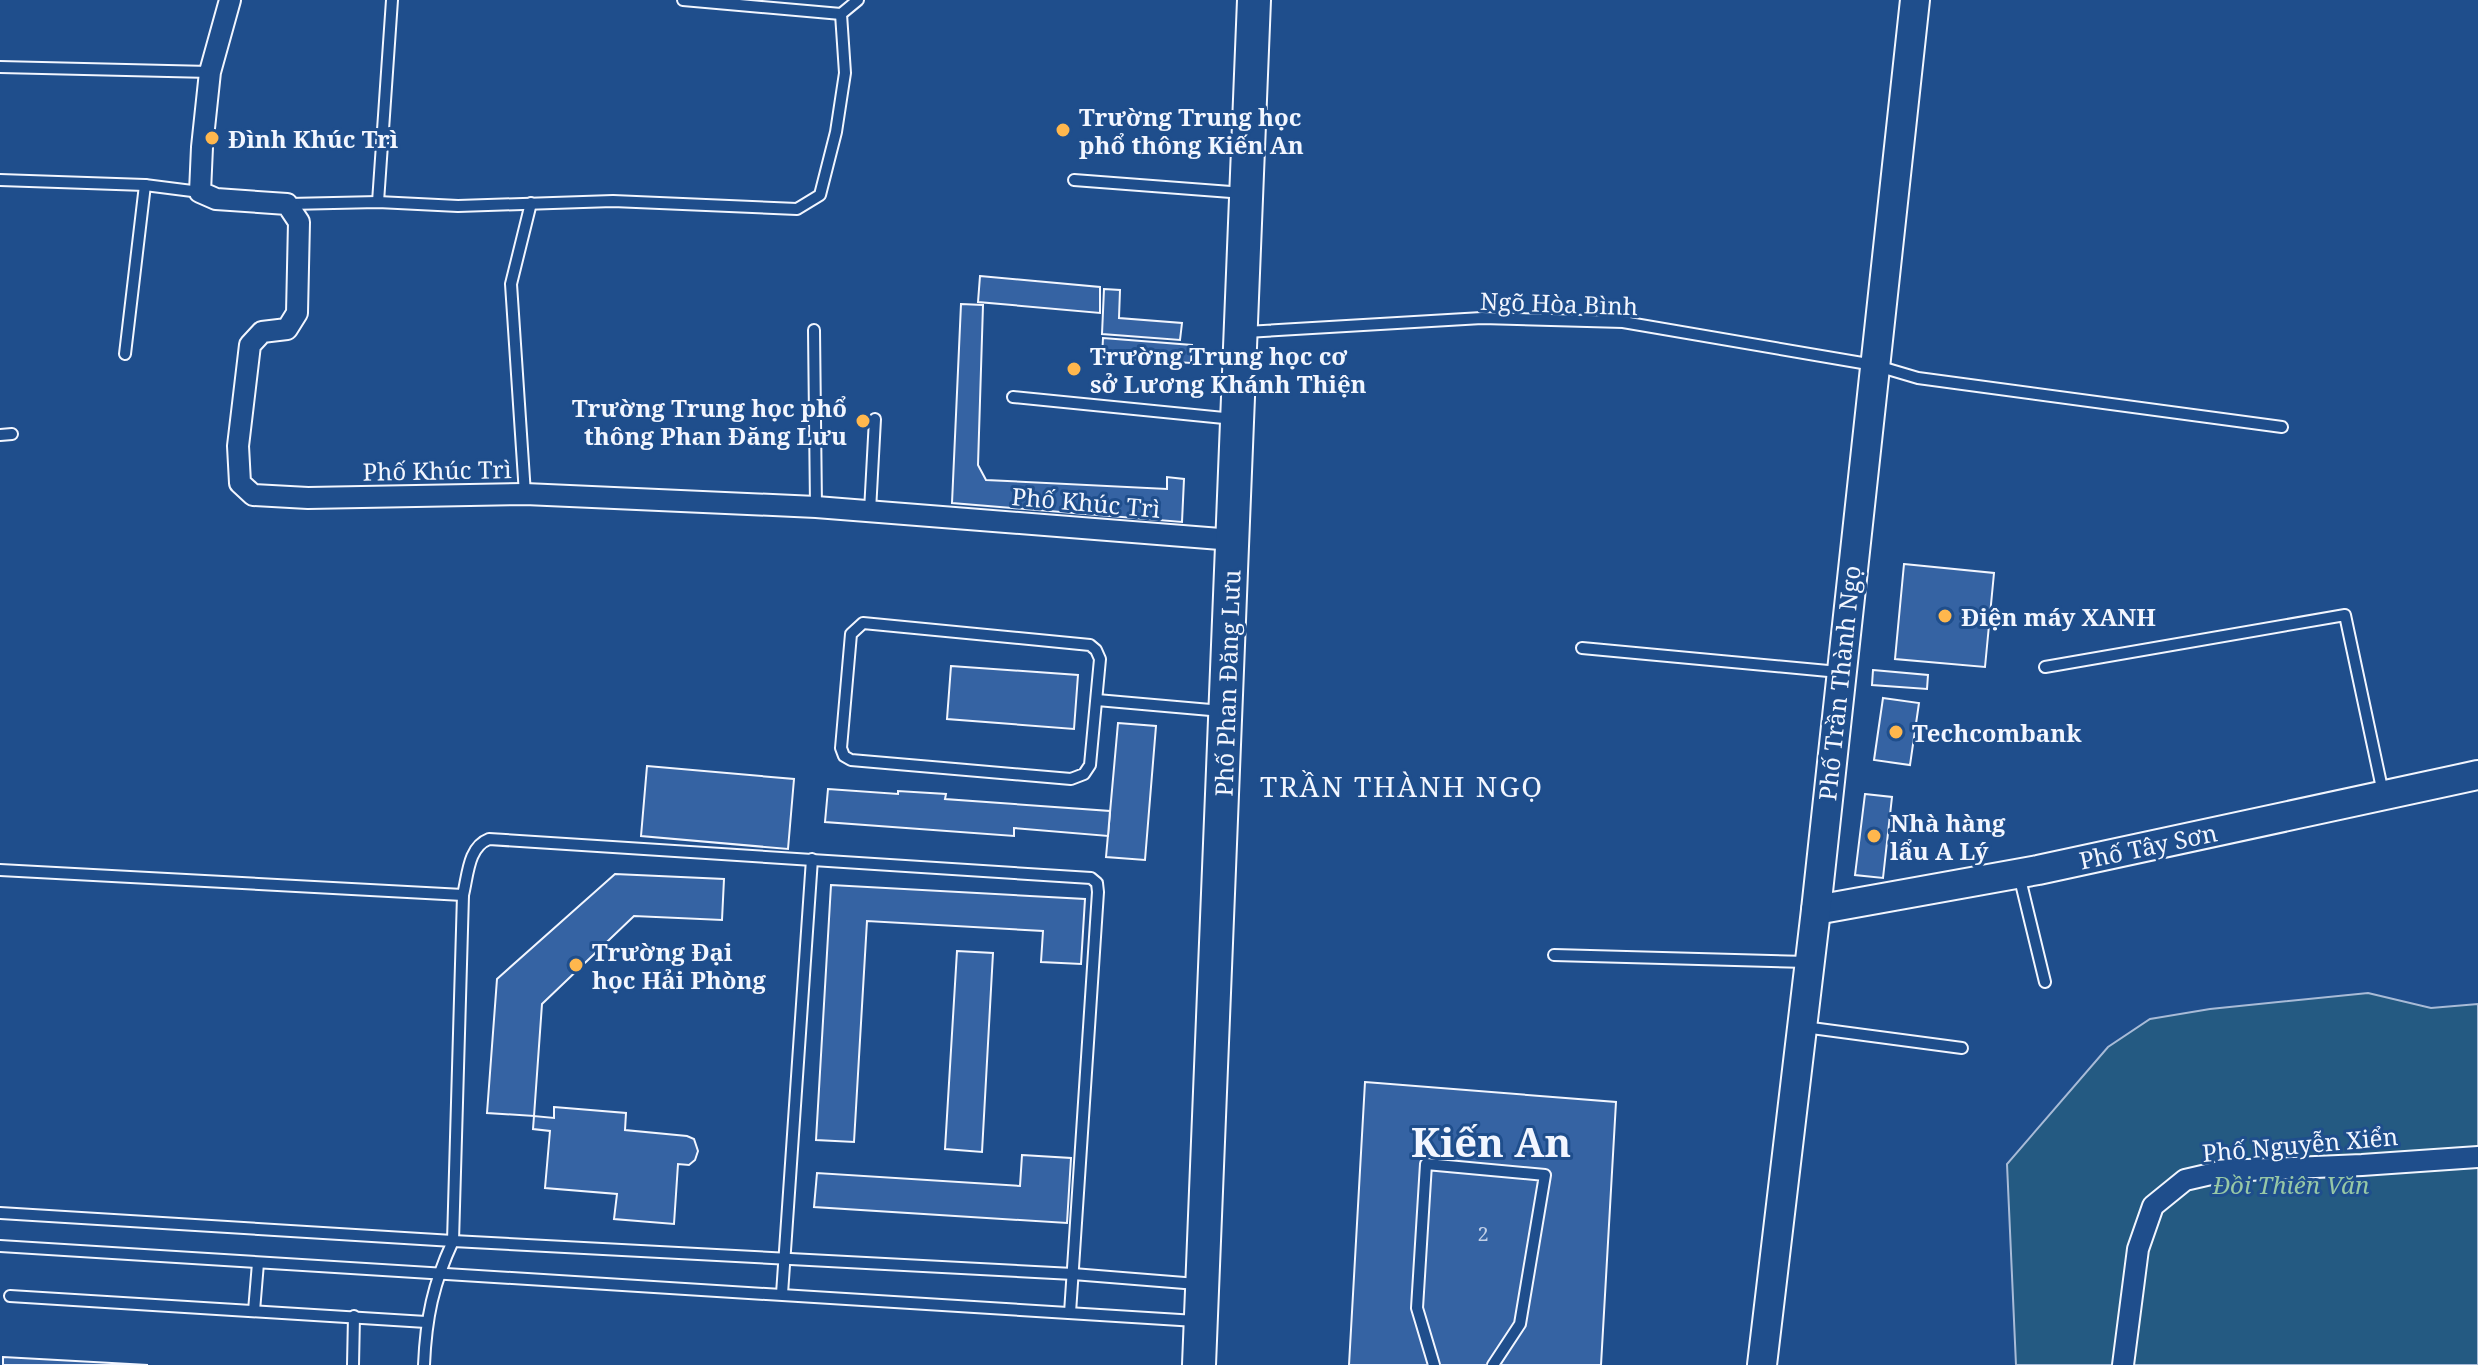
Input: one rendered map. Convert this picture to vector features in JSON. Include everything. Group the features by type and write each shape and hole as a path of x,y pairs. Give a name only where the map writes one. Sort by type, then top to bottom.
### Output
{"main road":[{"name":"Phố Phan Đăng Lưu","path":"1199,1365 1254,0"},
{"name":"Phố Trần Thành Ngọ","path":"1762,1365 1816,910 1915,0"},
{"name":"Phố Tây Sơn","path":"1816,910 2018,873 2478,775"}],"street":[{"path":"230,0 210,72 200,192 216,199 287,204"},
{"name":"Phố Khúc Trì","path":"287,204 299,222 297,313 287,329 262,332 250,345 238,446 240,483 253,495 525,494 816,507 1233,540"},
{"name":"Phố Nguyễn Xiển","path":"2123,1365 2138,1249 2153,1206 2185,1180 2224,1171 2478,1157"}],"lane":[{"path":"378,202 392,0"},
{"path":"683,0 841,14 858,0"},
{"path":"287,204 378,202 458,206 613,201 797,209 820,195 836,132 845,73 841,14"},
{"path":"0,67 210,72"},
{"path":"0,180 145,185 200,192"},
{"path":"1074,180 1245,193"},
{"path":"125,354 145,185"},
{"path":"525,494 511,284 531,203"},
{"name":"Ngõ Hòa Bình","path":"1240,333 1482,318 1623,322 1874,365 1918,378 2282,427"},
{"path":"814,330 816,507"},
{"path":"1013,397 1237,420"},
{"path":"870,511 875,419"},
{"path":"0,435 12,434"},
{"path":"2045,667 2345,615 2383,795"},
{"path":"863,623 1090,645 1100,659 1097,700 1090,765 1084,774 1071,779 851,760 844,756 841,748 851,634 855,627 863,623"},
{"path":"1582,648 1840,672"},
{"path":"1097,700 1226,712"},
{"path":"424,1365 426,1322 437,1274 453,1241 463,895 474,850 489,839 1091,878 1097,883 1098,892 1070,1313"},
{"path":"782,1294 812,859"},
{"path":"0,870 463,895"},
{"path":"2018,873 2045,982"},
{"path":"1554,955 1809,962"},
{"path":"1802,1027 1962,1048"},
{"path":"1434,1365 1417,1308 1426,1164 1545,1175 1520,1324 1493,1365"},
{"path":"0,1213 1073,1274 1203,1285"},
{"path":"0,1246 1201,1321"},
{"path":"254,1311 258,1263"},
{"path":"10,1296 426,1322"},
{"path":"353,1365 354,1316"}],"green space":[{"name":"Đồi Thiên Văn","path":"2368,993 2431,1008 2478,1004 2478,1365 2016,1365 2007,1164 2108,1047 2150,1019 2210,1009"}],"building":[{"path":"980,276 1100,287 1100,313 978,302"},
{"path":"1104,289 1120,290 1119,318 1182,323 1180,340 1102,334"},
{"path":"961,304 983,305 978,465 986,480 1167,489 1167,477 1184,479 1182,522 952,503"},
{"path":"1103,338 1192,345 1191,363 1102,357"},
{"name":"Điện máy XANH","path":"1904,564 1994,573 1985,667 1895,659"},
{"path":"951,666 1078,675 1074,729 947,719"},
{"path":"1873,670 1928,675 1927,689 1872,685"},
{"name":"Techcombank","path":"1883,698 1919,703 1910,765 1874,760"},
{"path":"1118,723 1156,726 1145,860 1106,857"},
{"path":"647,766 794,779 788,849 641,836"},
{"path":"828,789 946,794 945,799 1110,811 1108,836 1014,828 1014,836 825,822"},
{"name":"Nhà hàng lẩu A Lý","path":"1865,794 1892,797 1883,878 1855,875"},
{"path":"615,874 724,879 722,920 634,916 542,1004 534,1116 487,1113 497,979"},
{"path":"831,885 1085,899 1081,964 1041,962 1043,931 867,921 854,1142 816,1140"},
{"path":"957,951 993,953 982,1152 945,1149"},
{"path":"1365,1082 1616,1102 1601,1365 1349,1365"},
{"path":"554,1107 626,1113 625,1130 694,1139 698,1151 695,1160 689,1165 678,1164 674,1224 614,1219 617,1194 545,1188 550,1131 533,1129 534,1116 554,1118"},
{"path":"1022,1155 1071,1158 1067,1223 814,1207 817,1173 1020,1186"},
{"path":"3,1357 148,1365 3,1365"}],"place":[{"name":"Trường Trung học phổ thông Kiến An","path":"1063,130"},
{"name":"Đình Khúc Trì","path":"212,138"},
{"name":"Trường Trung học cơ sở Lương Khánh Thiện","path":"1074,369"},
{"name":"Trường Trung học phổ thông Phan Đăng Lưu","path":"863,421"},
{"name":"Điện máy XANH","path":"1945,616"},
{"name":"Techcombank","path":"1896,732"},
{"name":"Nhà hàng lẩu A Lý","path":"1874,836"},
{"name":"Trường Đại học Hải Phòng","path":"576,965"}],"district":[{"name":"TRẦN THÀNH NGỌ","path":"1402,786"},
{"name":"Kiến An","path":"1491,1141"}]}
